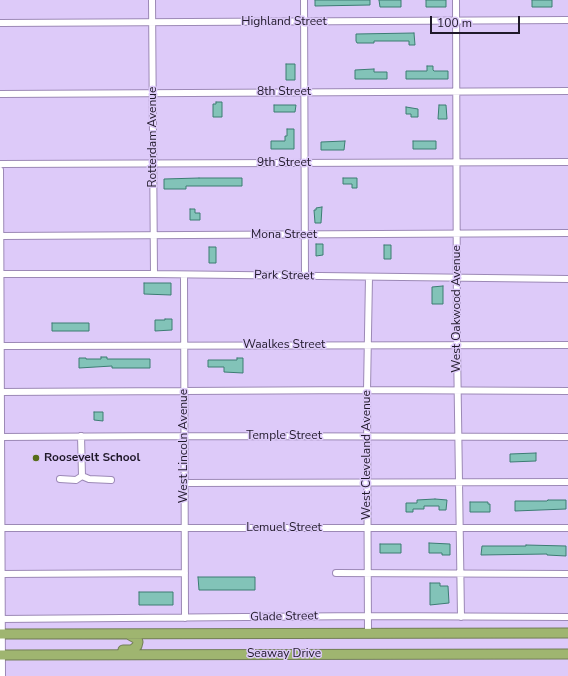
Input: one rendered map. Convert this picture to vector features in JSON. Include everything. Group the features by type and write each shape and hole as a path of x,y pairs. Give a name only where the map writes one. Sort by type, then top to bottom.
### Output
{"highway":[{"name":"Seaway Drive","path":"1,636 368,632 568,633"},
{"path":"22,655 38,650 135,649 138,642 137,639 126,634"},
{"name":"Seaway Drive","path":"1,655 568,654"}],"street":[{"name":"Rotterdam Avenue","path":"152,0 154,274"},
{"path":"304,0 305,276"},
{"name":"West Oakwood Avenue","path":"456,0 457,346 461,617"},
{"name":"Highland Street","path":"0,23 568,20"},
{"name":"8th Street","path":"0,94 568,91"},
{"name":"9th Street","path":"0,164 568,162"},
{"path":"0,170 2,676"},
{"name":"Mona Street","path":"0,236 568,233"},
{"name":"Park Street","path":"0,274 154,274 568,279"},
{"name":"West Lincoln Avenue","path":"184,275 185,618"},
{"name":"West Cleveland Avenue","path":"368,277 368,632"},
{"name":"Waalkes Street","path":"0,346 568,345"},
{"path":"1,392 367,390 568,391"},
{"path":"81,436 82,476"},
{"name":"Temple Street","path":"0,437 568,436"},
{"path":"60,479 76,480 82,476"},
{"path":"82,476 88,479 111,480"},
{"path":"184,482 568,482"},
{"name":"Lemuel Street","path":"1,528 568,528"},
{"path":"1,574 185,573"},
{"path":"336,573 568,574"},
{"name":"Glade Street","path":"1,619 368,616 568,617"}],"building":[{"path":"315,0 370,0 370,5 315,6"},
{"path":"379,0 401,0 401,7 380,7"},
{"path":"426,0 446,0 446,7 426,7"},
{"path":"532,0 552,0 552,7 532,7"},
{"path":"414,33 415,45 409,45 409,41 374,41 374,43 357,43 356,41 356,34"},
{"path":"286,64 295,64 295,80 286,80"},
{"path":"427,66 433,66 434,71 448,71 448,79 406,79 406,71 427,71"},
{"path":"374,69 374,72 387,72 387,79 355,79 355,70"},
{"path":"216,102 222,102 222,117 213,117 213,104 216,104"},
{"path":"274,105 296,105 295,112 274,112"},
{"path":"439,105 446,105 447,119 438,119"},
{"path":"406,107 418,109 418,117 411,117 411,114 406,114"},
{"path":"287,129 294,129 294,149 271,149 271,141 285,141"},
{"path":"345,141 344,150 321,150 321,142"},
{"path":"413,141 436,141 436,149 413,149"},
{"path":"242,178 242,186 186,186 186,189 164,189 164,179"},
{"path":"343,178 357,178 357,188 352,188 352,184 343,184"},
{"path":"322,207 321,223 315,223 314,210"},
{"path":"190,209 195,209 195,213 200,213 200,220 190,220"},
{"path":"316,244 323,244 323,255 316,256"},
{"path":"384,245 391,245 391,259 384,259"},
{"path":"209,247 216,247 216,263 209,263"},
{"path":"144,283 171,283 171,295 144,294"},
{"path":"443,286 443,304 432,304 432,287"},
{"path":"172,319 172,330 155,331 155,320"},
{"path":"52,323 89,323 89,331 52,331"},
{"path":"101,357 107,357 107,359 150,359 150,368 112,368 112,366 79,368 79,358 101,359"},
{"path":"237,358 243,358 243,373 224,372 224,367 208,367 208,360 237,360"},
{"path":"94,412 103,412 103,421 94,420"},
{"path":"536,453 536,461 510,462 510,454"},
{"path":"417,500 447,500 446,510 439,510 439,506 424,506 424,509 413,509 413,512 406,512 406,503 417,503"},
{"path":"566,500 566,509 515,511 515,501"},
{"path":"470,502 488,502 488,504 490,504 490,512 470,512"},
{"path":"429,543 450,544 450,555 442,555 442,553 429,553"},
{"path":"380,544 401,544 401,553 380,553"},
{"path":"482,546 566,546 566,556 547,554 481,555"},
{"path":"198,577 255,577 255,590 199,590"},
{"path":"430,583 440,583 440,586 448,586 449,603 430,605"},
{"path":"139,592 173,592 173,605 139,605"}],"place":[{"name":"Roosevelt School","path":"36,458"}]}
